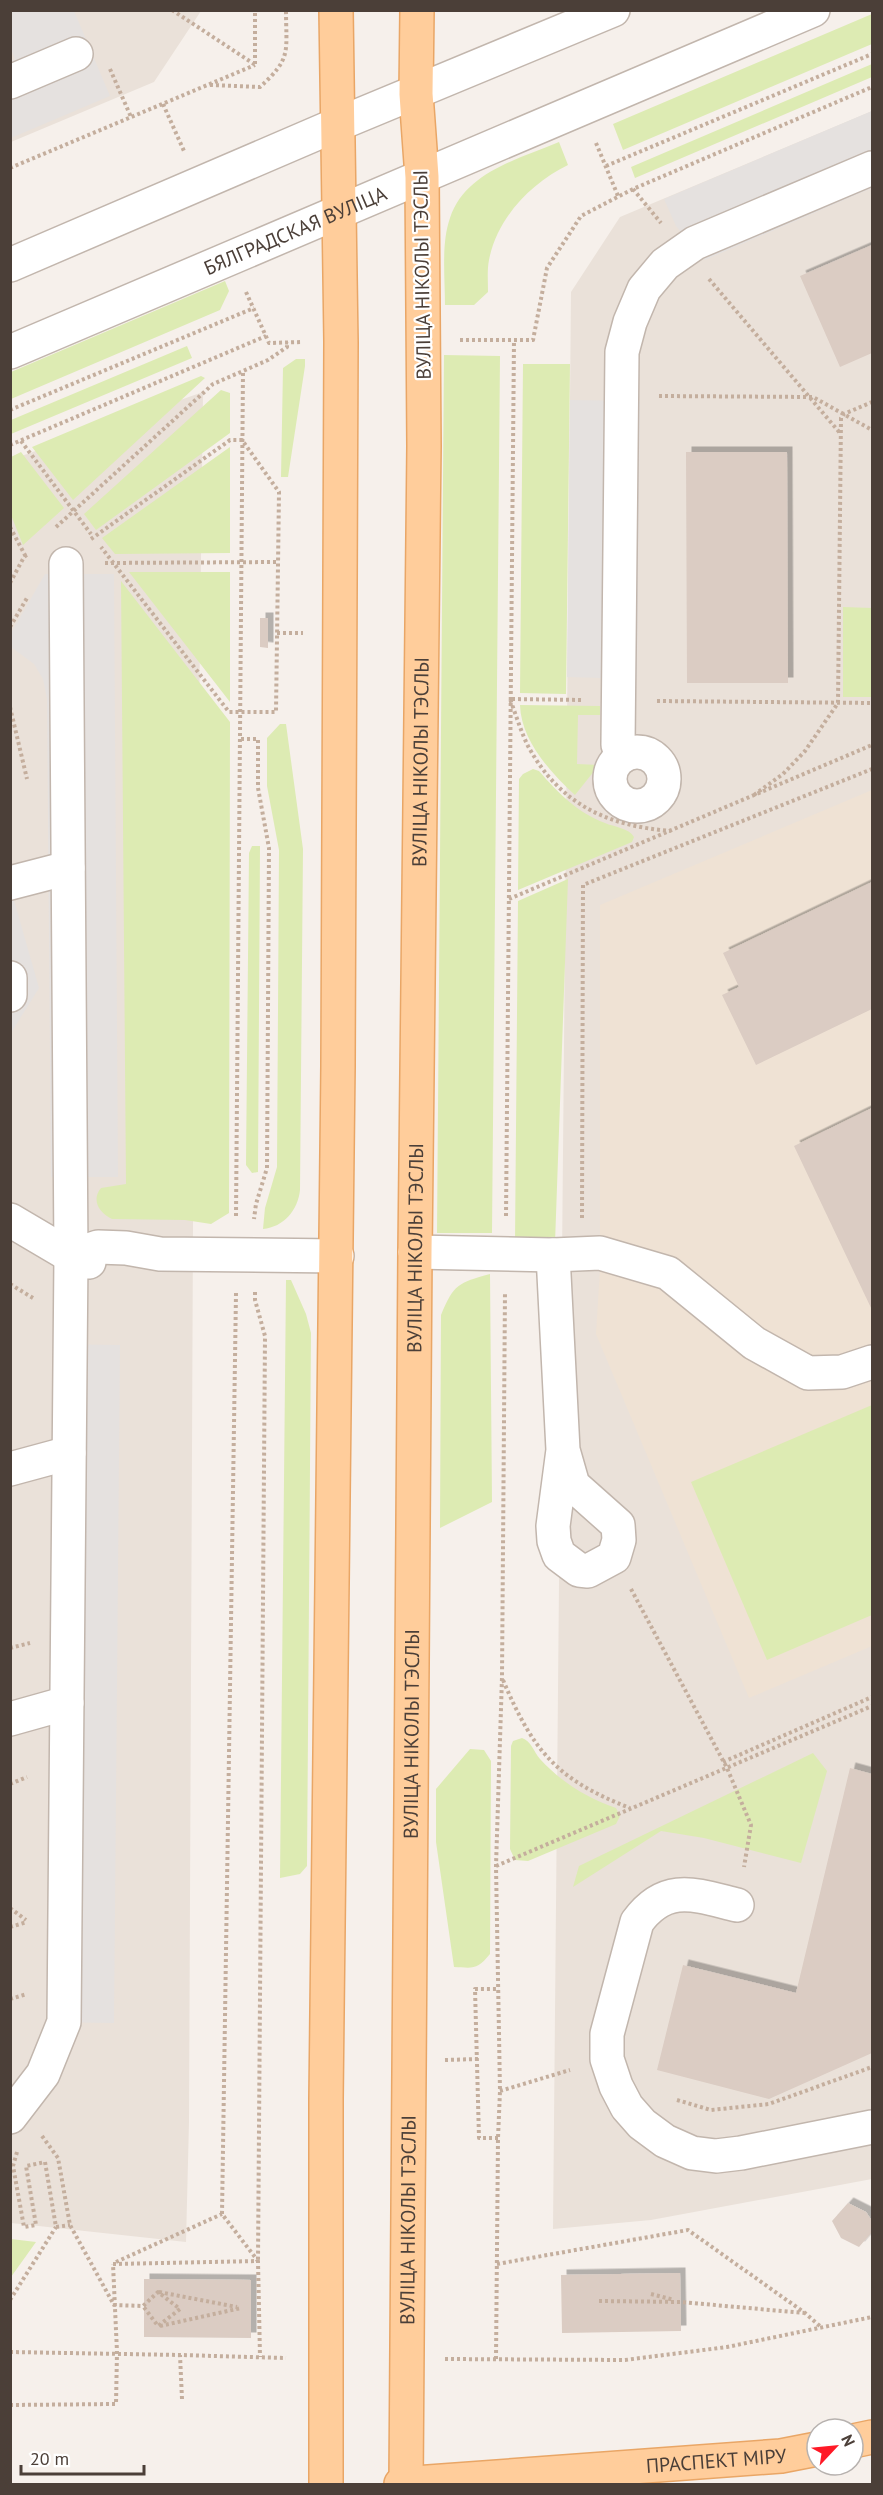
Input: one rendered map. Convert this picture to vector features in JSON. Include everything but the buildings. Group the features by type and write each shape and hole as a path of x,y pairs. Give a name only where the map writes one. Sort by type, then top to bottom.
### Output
{"main road":[{"path":"326,2484 326,2099 337,1256 341,342 337,213 336,10"},
{"name":"ВУЛІЦА НІКОЛЫ ТЭСЛЫ","path":"404,2484 424,457 422,177 416,94 417,10"},
{"name":"ПРАСПЕКТ МІРУ","path":"404,2484 781,2456 805,2451"}],"street":[{"path":"10,265 613,10"},
{"name":"БЯЛГРАДСКАЯ ВУЛІЦА","path":"10,352 813,10"},
{"path":"10,82 76,54"},
{"path":"623,756 618,745 622,352 630,322 645,289 665,264 695,243 873,168"},
{"path":"15,2131 43,2074 64,2022 71,1256 68,868 61,564"},
{"path":"10,883 68,868"},
{"path":"10,978 10,995"},
{"path":"10,1220 71,1256 98,1247 126,1248 160,1254 337,1256"},
{"path":"415,1252 506,1255 600,1253 668,1273 754,1343 808,1373 842,1372 873,1362"},
{"path":"563,1450 573,1485 618,1525 619,1540 614,1557 588,1571 579,1570 559,1555 553,1526 563,1450 567,1255"},
{"path":"10,1469 69,1453"},
{"path":"10,1719 67,1703"},
{"path":"737,1905 686,1893 669,1896 646,1910 636,1922 607,2034 607,2059 616,2086 627,2107 642,2124 665,2141 692,2153 716,2156 873,2127"}],"path":[{"path":"172,10 255,64"},
{"path":"255,10 255,64"},
{"path":"206,85 260,87 279,70 286,55 286,10"},
{"path":"618,196 606,166 873,54"},
{"path":"10,168 255,64"},
{"path":"496,2359 500,2091 496,1866 502,1677 514,340 533,340 547,268 581,216 633,189 873,87"},
{"path":"633,189 841,433"},
{"path":"10,410 254,308"},
{"path":"10,446 266,336"},
{"path":"49,534 213,384 268,360 287,347 287,342"},
{"path":"243,371 240,739 246,1255 222,2214 258,2261"},
{"path":"622,395 810,397 873,430"},
{"path":"754,795 783,774 805,751 838,703 841,418 844,414 873,402"},
{"path":"61,564 94,537 230,440 242,440"},
{"path":"21,441 229,712 276,712 279,492 242,440"},
{"path":"10,526 24,557"},
{"path":"10,583 24,557 32,549"},
{"path":"24,557 61,564 278,562"},
{"path":"510,699 873,703"},
{"path":"510,699 527,744 538,765 576,803 621,824 641,829 671,831"},
{"path":"10,707 30,789"},
{"path":"240,739 258,739 258,788 269,848 267,1168 255,1204 253,1231 246,1255 265,1336 258,2261 260,2357"},
{"path":"509,899 873,745"},
{"path":"567,1255 583,885 873,769"},
{"path":"614,1557 727,1768 751,1826 737,1905"},
{"path":"502,1677 520,1719 544,1755 573,1780 600,1797 630,1808"},
{"path":"723,1762 873,1697"},
{"path":"496,1866 873,1706"},
{"path":"498,2138 479,2138 475,1989 499,1989"},
{"path":"670,2098 711,2110 769,2104 873,2067"},
{"path":"10,2300 56,2227 45,2162 26,2166 36,2225 24,2227 14,2166 15,2131"},
{"path":"58,2158 70,2225 114,2305"},
{"path":"113,2264 222,2214"},
{"path":"56,2227 70,2225"},
{"path":"497,2264 688,2230 805,2313 821,2328"},
{"path":"113,2264 258,2261"},
{"path":"10,2405 116,2404 117,2352 113,2264"},
{"path":"114,2305 143,2306 158,2292"},
{"path":"158,2292 241,2307 158,2326"},
{"path":"158,2292 180,2308 158,2326"},
{"path":"651,2294 681,2302"},
{"path":"599,2301 681,2302 805,2313"},
{"path":"143,2306 158,2326"},
{"path":"434,2359 625,2360 727,2348 873,2317"},
{"path":"10,2352 117,2352 286,2358"},
{"path":"180,2355 182,2399"}],"shaded area":[{"path":"11,11 201,11 154,82 11,142"},
{"path":"11,11 74,11 110,96 11,138 10,62 15,59 11,49"},
{"path":"872,111 872,2179 651,2220 553,2229 571,292 620,217"},
{"path":"872,111 872,188 705,260 676,226 664,199"},
{"path":"203,392 193,1225 189,2122 186,2242 11,2223 10,460"},
{"path":"570,400 640,401 637,679 567,677"},
{"path":"45,574 114,574 118,1177 51,1177 47,699 43,679 34,664 11,647 11,633"},
{"path":"872,790 872,1646 749,1698 596,1334 600,1269 600,905"},
{"path":"10,886 39,988 11,1033 10,1033"},
{"path":"53,1344 120,1345 114,2023 47,2022"}],"green space":[{"path":"872,14 872,44 623,150 613,124"},
{"path":"872,64 872,77 635,178 631,167"},
{"path":"559,142 568,165 529,192 508,216 493,245 489,260 488,292 474,305 445,305 445,239 457,202 468,189 495,169"},
{"path":"225,281 229,291 220,310 11,399 11,372"},
{"path":"187,346 192,358 11,434 11,420"},
{"path":"444,355 500,356 492,1233 437,1233"},
{"path":"296,359 305,359 305,366 288,477 281,477 283,368"},
{"path":"523,364 570,364 566,694 520,693"},
{"path":"201,376 205,378 73,500 32,447"},
{"path":"221,390 230,393 230,433 96,530 84,514"},
{"path":"230,447 230,553 115,554 102,538"},
{"path":"21,452 64,508 23,545 11,515 11,457"},
{"path":"129,572 230,572 230,702"},
{"path":"121,581 230,722 229,1213 211,1224 185,1220 112,1219 100,1210 97,1202 101,1188 126,1184"},
{"path":"843,607 872,608 872,697 843,697"},
{"path":"520,705 600,706 600,715 578,715 577,764 599,765 575,795 556,777 539,755 526,731"},
{"path":"280,724 286,724 303,849 300,1190 299,1197 289,1216 271,1228 263,1229 265,1208 277,1167 279,850 267,786 267,738"},
{"path":"533,769 539,771 561,794 586,814 632,834 634,837 632,842 518,890 519,779"},
{"path":"252,846 260,846 258,1172 252,1173 246,1165 249,853"},
{"path":"568,879 555,1243 515,1241 518,901"},
{"path":"490,1274 492,1502 440,1528 441,1315 458,1286"},
{"path":"286,1280 291,1280 306,1314 311,1333 307,1866 300,1874 280,1878"},
{"path":"872,1405 872,1615 767,1660 691,1482"},
{"path":"522,1738 530,1744 548,1767 566,1782 585,1794 616,1808 620,1816 616,1824 528,1861 515,1860 510,1849 511,1746 513,1741"},
{"path":"470,1749 484,1750 491,1761 490,1954 482,1963 466,1968 454,1967 436,1842 436,1789"},
{"path":"813,1753 827,1771 801,1863 704,1838 661,1831 573,1887 579,1866"},
{"path":"10,2239 36,2242 11,2277"}]}
